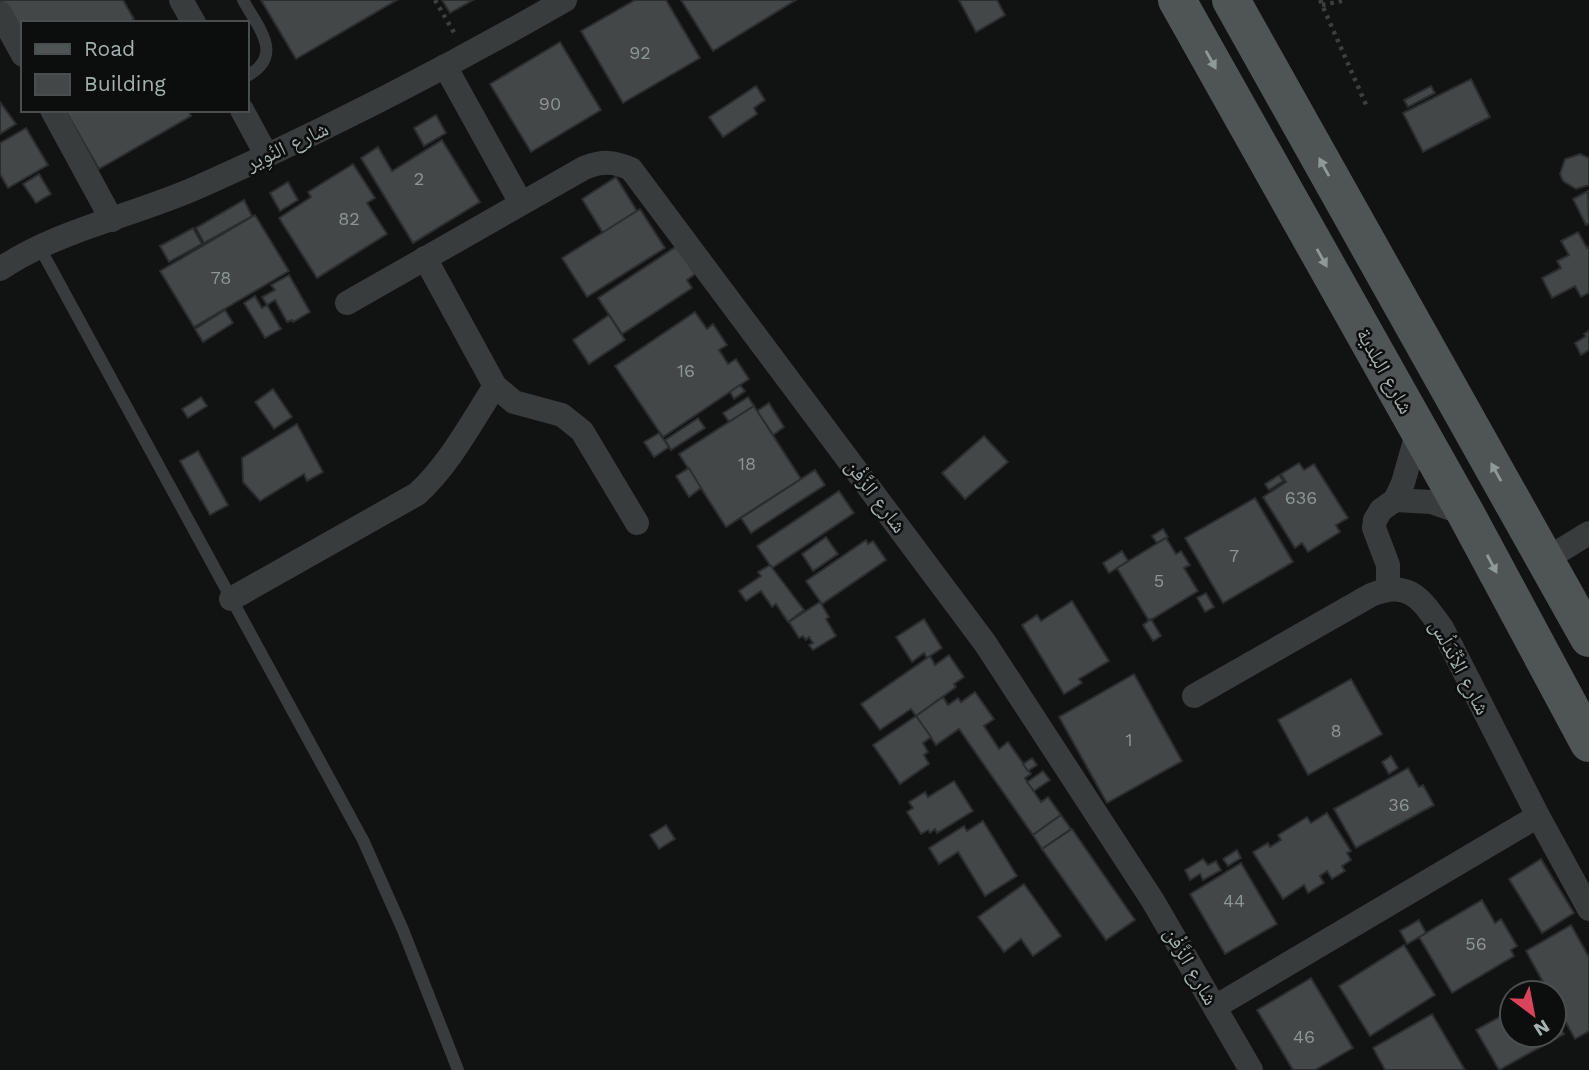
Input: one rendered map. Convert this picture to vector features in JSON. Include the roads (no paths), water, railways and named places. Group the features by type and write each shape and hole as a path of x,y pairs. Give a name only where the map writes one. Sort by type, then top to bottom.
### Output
{"main road":[{"name":"شارع البلدية","path":"1177,0 1466,514 1589,743"},
{"path":"1231,0 1589,638"}],"street":[{"path":"181,0 193,21"},
{"name":"شارع النُوِير","path":"0,269 40,248 167,201 267,156 456,61 565,0"},
{"path":"0,13 21,51"},
{"path":"456,61 521,203"},
{"path":"53,112 112,220"},
{"path":"243,112 267,156"},
{"name":"شارع الزَّفْن","path":"347,303 584,168 600,162 615,162 631,169 985,643 1153,901 1251,1070"},
{"path":"425,258 495,386 514,402 562,415 582,430 637,523"},
{"path":"231,599 417,495 432,481 495,386"},
{"path":"1194,696 1388,587 1388,565 1374,528 1375,520 1381,510 1395,500 1409,466 1418,430"},
{"path":"1395,500 1431,502 1466,514"},
{"path":"1545,560 1589,533"},
{"name":"شارع الأنْدَلُس","path":"1388,587 1406,590 1422,600 1441,628 1589,909"},
{"path":"1215,1007 1538,816"}],"lane":[{"path":"243,0 268,50 261,67 248,75"},
{"path":"40,248 363,841 403,930 458,1070"}]}
